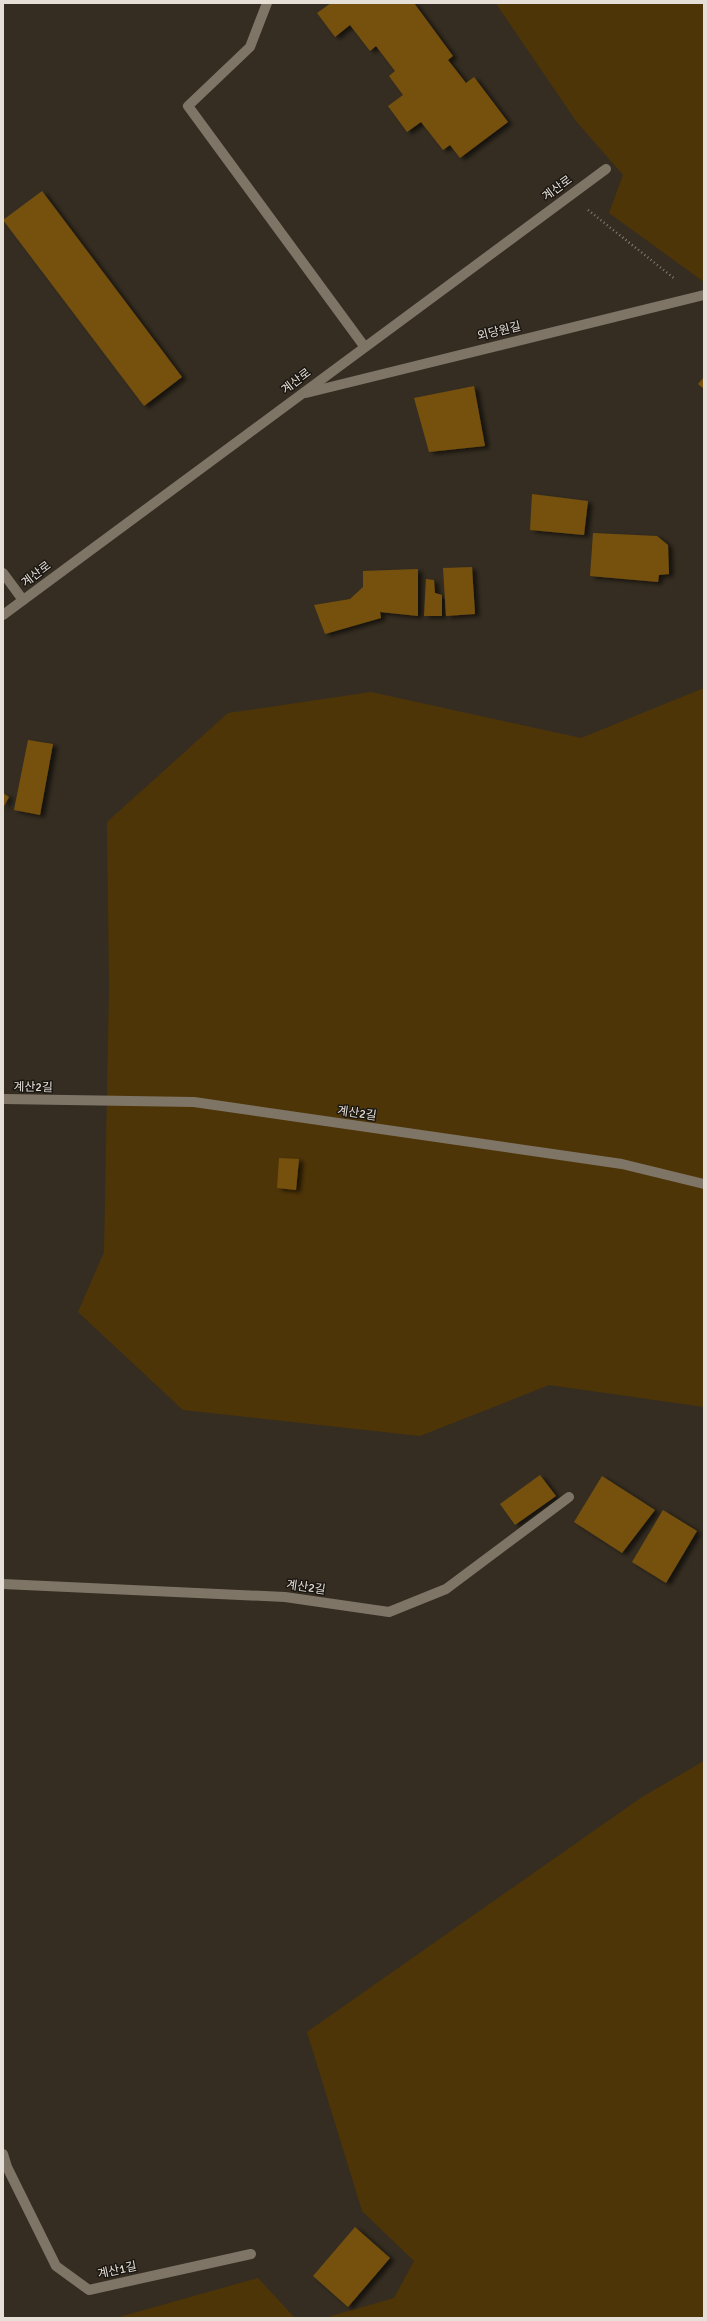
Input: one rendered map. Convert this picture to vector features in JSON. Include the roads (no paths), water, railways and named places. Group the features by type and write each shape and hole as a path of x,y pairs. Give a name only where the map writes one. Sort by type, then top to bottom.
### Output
{"street":[{"path":"267,3 250,47 188,106 364,346"},
{"name":"계산로","path":"3,615 364,346 606,169"},
{"name":"외당원길","path":"300,394 700,296"},
{"path":"3,573 23,600"},
{"name":"계산2길","path":"3,1099 194,1102 622,1164 704,1184"},
{"name":"계산2길","path":"3,1584 285,1597 389,1612 446,1589 569,1497"},
{"name":"계산1길","path":"3,2154 5,2169 56,2266 89,2290 251,2254"}]}
